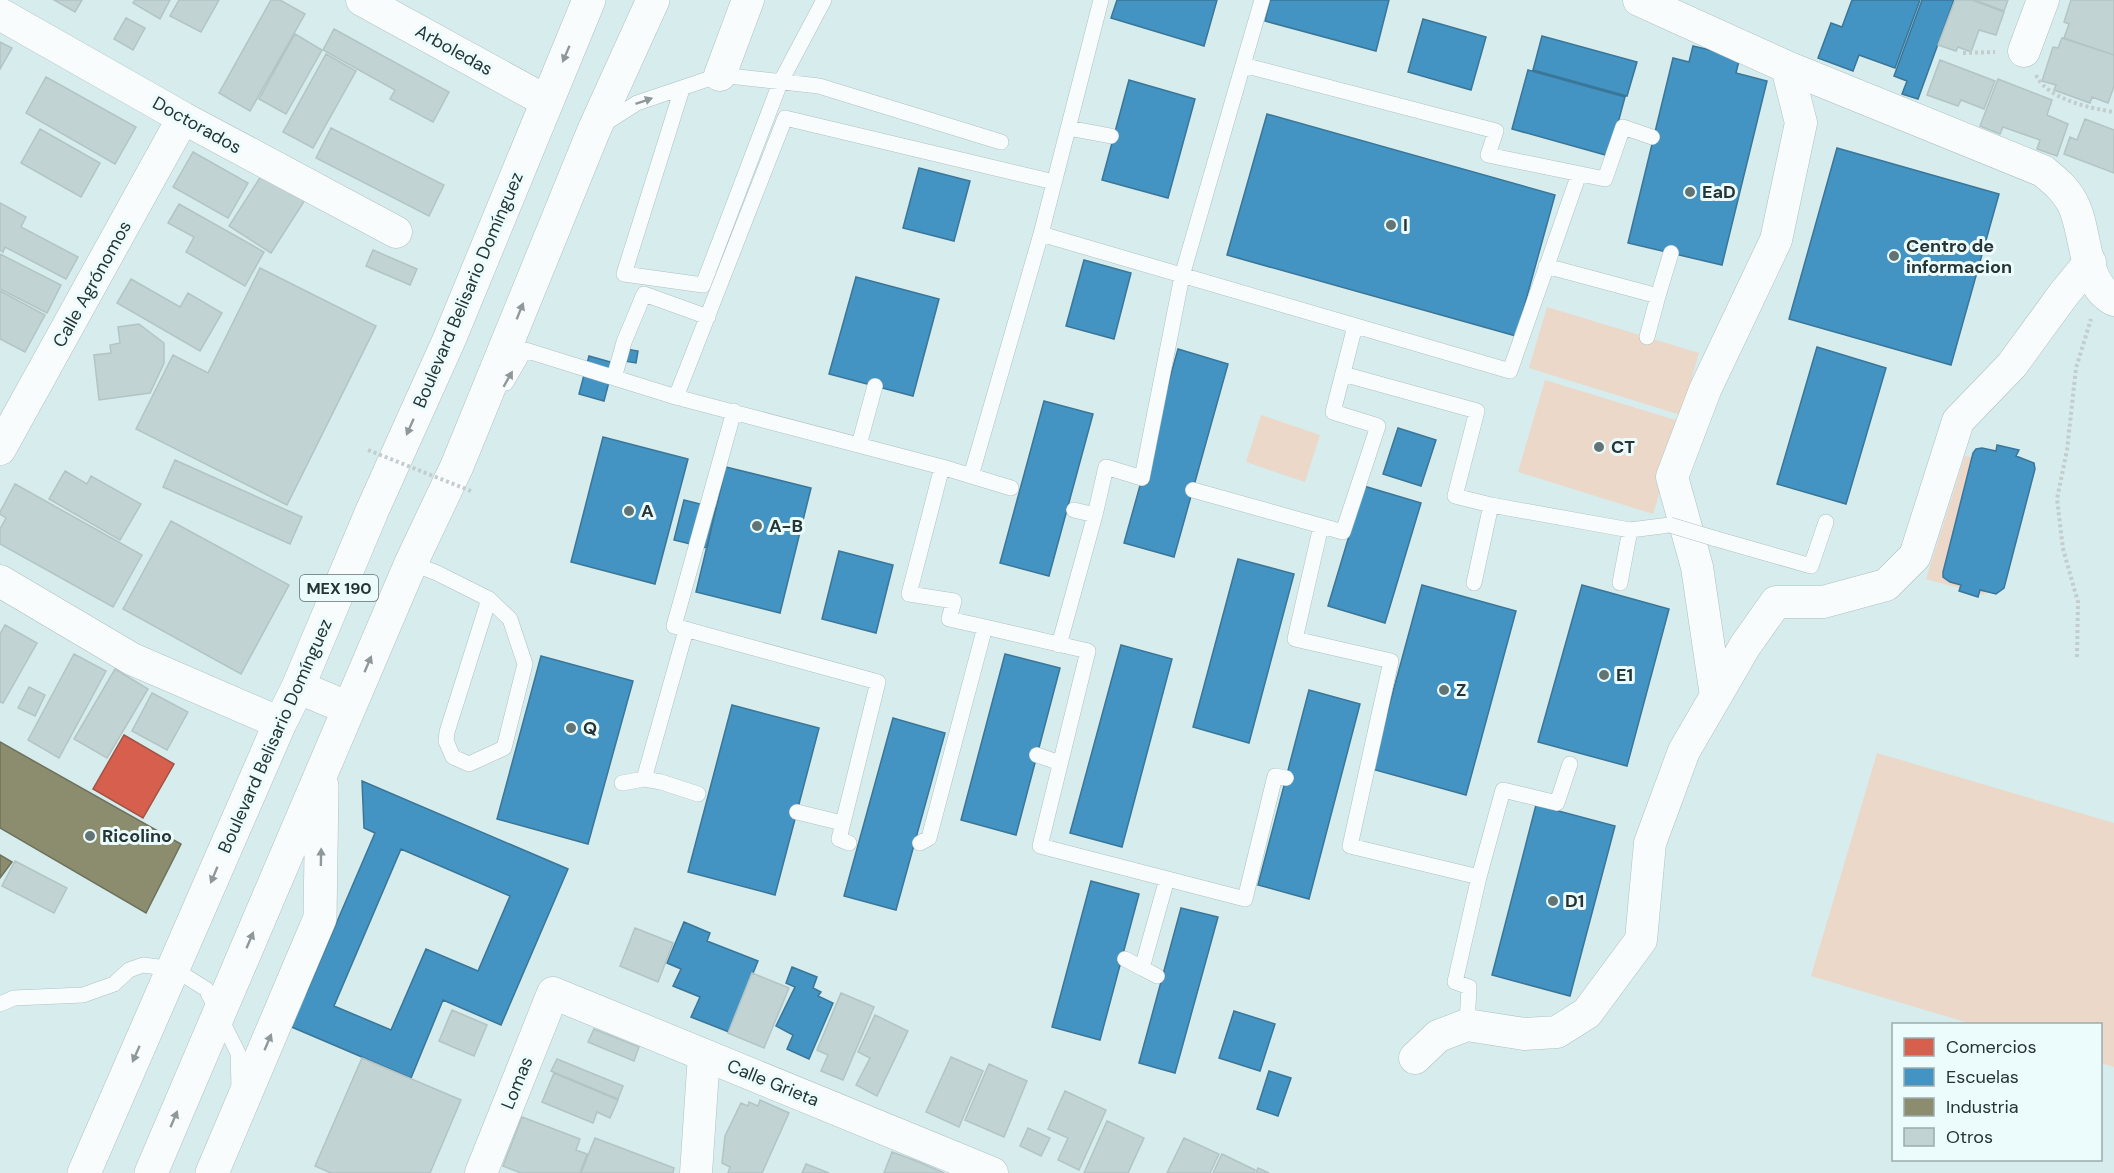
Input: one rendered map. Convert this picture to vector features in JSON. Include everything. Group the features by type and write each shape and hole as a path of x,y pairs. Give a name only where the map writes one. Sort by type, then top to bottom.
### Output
{"main road":[{"name":"Boulevard Belisario Domínguez","path":"84,1173 280,723 298,687 372,511 449,340 589,0"},
{"name":"MEX 190","path":"151,1173 411,563 464,478 594,130 653,0"},
{"path":"298,687 348,708"},
{"path":"212,1173 320,918 322,769"}],"street":[{"name":"Arboledas","path":"362,0 546,101"},
{"path":"720,75 748,0"},
{"path":"1414,1058 1438,1036 1467,1025 1524,1034 1557,1032 1587,1013 1641,940 1650,843 1684,751 1745,646 1776,602 1823,602 1886,585 1915,556 1958,421 2012,365 2063,294 2101,284 2073,204 2061,185 2043,171 1787,67 1639,0"},
{"path":"2024,51 2043,0"},
{"name":"Doctorados","path":"0,14 183,118 396,232"},
{"path":"1716,696 1697,567 1672,477 1705,390 1776,240 1801,123 1787,67"},
{"name":"Calle Agrónomos","path":"0,449 183,118"},
{"path":"0,581 132,659 280,723"},
{"name":"Calle Grieta","path":"553,993 992,1173"},
{"name":"Lomas","path":"482,1173 553,993"},
{"path":"696,1173 704,1055"}],"lane":[{"path":"682,89 624,274 703,285 780,83 824,0"},
{"path":"971,476 1041,234 1101,0"},
{"path":"1059,645 1106,467 1142,478 1182,276 1262,0"},
{"path":"1243,65 1496,131 1488,155 1605,180 1623,128 1652,137"},
{"path":"594,130 637,103 720,75 819,86 1001,142"},
{"path":"676,397 785,118 1054,182"},
{"path":"1068,129 1111,136"},
{"path":"1041,234 1510,371 1579,174"},
{"path":"1647,337 1671,253"},
{"path":"1546,266 1658,296"},
{"path":"614,378 624,342 644,294 708,317"},
{"path":"1193,490 1343,532 1378,426 1333,412 1355,326"},
{"path":"464,478 525,350 676,397 942,467 1011,488"},
{"path":"1343,374 1477,411 1455,496 1491,505 1630,530 1670,525 1811,566 1826,522"},
{"path":"859,445 875,386"},
{"path":"734,411 674,626 878,682 839,839 849,843"},
{"path":"942,467 909,594 954,602 949,619 1088,651 1040,846 1245,899 1275,776 1286,778"},
{"path":"1474,583 1491,505"},
{"path":"1074,510 1095,515"},
{"path":"1321,526 1295,639 1391,661 1350,846 1479,877"},
{"path":"1620,583 1630,530"},
{"path":"411,563 489,599 510,619 525,664 504,748 468,764 453,757 446,741 447,732 489,599"},
{"path":"920,843 929,837 985,627"},
{"path":"644,779 686,630"},
{"path":"1037,756 1060,763"},
{"path":"1467,1025 1469,987 1455,982 1479,877 1503,790 1557,803 1570,764"},
{"path":"622,783 644,779 698,794"},
{"path":"797,812 842,823"},
{"path":"1142,968 1167,879"},
{"path":"1125,959 1157,976"},
{"path":"0,1004 14,998 83,995 114,984 129,970 143,965 174,969 206,989 238,1053 239,1109"}],"path":[{"path":"2077,657 2078,602 2062,549 2057,499 2067,450 2076,368 2101,284"},
{"path":"368,450 464,478"}],"shaded area":[{"path":"1547,307 1699,353 1681,415 1529,368"},
{"name":"CT","path":"1545,380 1682,422 1653,514 1518,472"},
{"path":"1261,415 1320,435 1305,482 1246,462"},
{"path":"1965,456 2020,464 1984,595 1926,579"},
{"path":"1877,753 2114,823 2114,1067 2102,1063 2102,1023 1969,1023 1811,976"}],"building: Comercios":[{"path":"124,735 174,764 143,818 93,789"}],"building: Escuelas":[{"path":"1117,0 1217,0 1204,46 1111,18"},
{"path":"1270,0 1389,0 1376,51 1265,21"},
{"path":"1852,0 1920,0 1895,68 1859,55 1853,71 1818,58 1831,23 1842,27"},
{"path":"1922,0 1954,0 1918,99 1902,94 1907,81 1894,76"},
{"path":"1423,19 1486,37 1471,90 1408,72"},
{"path":"1542,36 1637,62 1627,96 1533,70"},
{"name":"EaD","path":"1693,46 1740,57 1736,73 1767,81 1722,265 1628,243 1673,58 1689,62"},
{"path":"1528,70 1625,97 1609,156 1512,129"},
{"path":"1129,80 1195,99 1168,198 1102,180"},
{"name":"I","path":"1267,114 1555,195 1516,336 1227,255"},
{"name":"Centro de informacion","path":"1837,148 1999,194 1951,365 1789,319"},
{"path":"919,168 970,181 954,241 903,228"},
{"path":"1084,260 1131,273 1114,339 1066,326"},
{"path":"856,277 939,299 913,396 829,374"},
{"path":"1817,347 1886,368 1846,504 1777,484"},
{"path":"626,349 638,351 636,363 624,361"},
{"path":"1178,349 1228,364 1174,557 1124,543"},
{"path":"589,356 614,363 604,401 579,394"},
{"path":"1044,401 1093,414 1049,576 1000,563"},
{"path":"1398,428 1436,440 1421,486 1383,474"},
{"name":"A","path":"603,437 688,459 655,584 571,562"},
{"path":"1997,445 2019,450 2016,456 2034,463 2035,469 2004,588 1996,594 1980,590 1978,597 1959,591 1961,585 1943,577 1943,572 1973,453 1976,449 1982,448 1996,451"},
{"name":"A-B","path":"726,467 811,488 780,613 696,592"},
{"path":"1364,486 1421,503 1385,623 1328,606"},
{"path":"684,500 716,508 707,548 674,540"},
{"path":"839,551 893,565 876,633 822,619"},
{"path":"1238,559 1294,574 1249,743 1193,727"},
{"name":"Z","path":"1422,585 1516,611 1466,795 1372,769"},
{"name":"E1","path":"1582,585 1669,609 1627,766 1538,742"},
{"path":"1121,645 1172,659 1122,847 1070,833"},
{"path":"1005,654 1060,668 1016,835 961,820"},
{"name":"Q","path":"541,656 633,681 588,844 497,819"},
{"path":"1309,690 1360,704 1309,899 1258,885"},
{"path":"732,705 819,728 775,895 688,872"},
{"path":"893,718 945,733 896,910 844,896"},
{"path":"362,781 568,869 501,1025 443,1000 411,1078 287,1025 301,992 306,994 375,833 364,828","holes":["401,849 510,896 478,971 426,949 391,1030 334,1006"]},
{"name":"D1","path":"1536,805 1615,826 1570,996 1492,975"},
{"path":"1091,881 1139,894 1100,1040 1052,1027"},
{"path":"1181,908 1218,917 1175,1073 1139,1063"},
{"path":"684,922 710,933 707,941 758,961 729,1032 691,1017 700,997 673,986 681,969 667,963"},
{"path":"792,967 817,977 813,988 821,992 818,996 833,1003 809,1059 787,1049 793,1035 776,1026 795,987 786,983"},
{"path":"1234,1011 1275,1024 1260,1071 1219,1058"},
{"path":"1269,1071 1291,1078 1278,1116 1257,1109"}],"building: Industria":[{"name":"Ricolino","path":"0,742 181,844 146,913 0,828"},
{"path":"0,855 12,862 0,878"}],"building: Otros":[{"path":"54,0 82,0 75,12"},
{"path":"135,0 170,0 160,19 133,3"},
{"path":"179,0 219,0 201,32 170,16"},
{"path":"271,0 280,0 305,14 250,111 219,93"},
{"path":"1955,0 1972,0 2004,12 1996,35 1979,30 1971,52 1958,47 1956,51 1938,45"},
{"path":"1975,0 2008,0 2004,11"},
{"path":"2071,0 2114,0 2114,55 2064,38 2069,24 2064,22"},
{"path":"126,18 145,28 133,50 114,39"},
{"path":"334,29 449,92 433,122 390,99 395,90 323,50"},
{"path":"295,34 322,50 286,114 259,99"},
{"path":"2062,38 2114,55 2114,86 2108,103 2092,97 2090,103 2054,90 2056,85 2042,81 2053,47 2058,48"},
{"path":"0,42 12,48 0,69"},
{"path":"326,54 356,71 313,148 283,132"},
{"path":"1940,60 1995,81 1984,109 1961,100 1958,106 1927,95"},
{"path":"46,77 136,127 115,164 26,113"},
{"path":"1998,79 2052,100 2047,115 2068,124 2057,156 2037,149 2040,140 2003,127 2000,134 1980,126"},
{"path":"2085,119 2114,130 2114,173 2064,154 2070,137 2077,140"},
{"path":"331,128 444,185 429,216 316,158"},
{"path":"40,129 100,163 81,197 21,163"},
{"path":"193,152 248,183 228,218 173,187"},
{"path":"263,173 305,200 271,253 229,226"},
{"path":"0,203 26,217 21,227 78,257 66,279 5,247 3,252 0,250"},
{"path":"179,204 264,252 245,286 186,252 194,237 168,223"},
{"path":"373,250 417,269 410,285 366,266"},
{"path":"0,254 61,285 47,313 0,289"},
{"path":"260,268 376,326 287,505 136,429 173,355 208,373"},
{"path":"131,279 180,307 188,293 222,313 200,351 117,303"},
{"path":"0,291 45,315 25,352 0,339"},
{"path":"139,324 164,343 164,363 150,393 99,400 94,355 111,353 110,345 120,343 118,327"},
{"path":"175,460 302,517 290,544 163,487"},
{"path":"65,471 87,484 91,476 141,504 120,540 49,499"},
{"path":"15,484 142,555 113,607 0,544 0,529 6,518 0,512"},
{"path":"171,521 289,585 241,674 123,609"},
{"path":"5,625 37,643 3,703 0,702 0,634"},
{"path":"74,654 106,671 59,758 28,740"},
{"path":"115,669 148,689 107,758 74,739"},
{"path":"29,687 45,695 35,716 18,708"},
{"path":"152,693 188,712 167,750 132,731"},
{"path":"15,861 67,888 54,913 2,886"},
{"path":"635,928 673,943 658,982 620,966"},
{"path":"752,973 789,988 764,1048 728,1033"},
{"path":"841,993 874,1007 843,1080 821,1071 828,1055 817,1050"},
{"path":"452,1010 487,1025 474,1056 439,1041"},
{"path":"875,1015 908,1031 877,1096 856,1085 870,1058 858,1052"},
{"path":"594,1029 639,1047 634,1061 588,1042"},
{"path":"951,1057 983,1071 959,1127 926,1112"},
{"path":"362,1058 461,1100 430,1173 331,1173 315,1166"},
{"path":"557,1059 623,1086 618,1099 551,1071"},
{"path":"989,1064 1027,1081 1004,1137 965,1120"},
{"path":"554,1073 618,1100 610,1118 597,1112 593,1123 542,1102"},
{"path":"1065,1091 1106,1110 1079,1170 1058,1160 1068,1138 1048,1129"},
{"path":"760,1100 789,1113 762,1173 728,1173 730,1167 722,1163 725,1136 741,1103 748,1106 749,1102 758,1106"},
{"path":"522,1117 580,1139 576,1150 587,1154 580,1173 521,1173 503,1166"},
{"path":"1107,1121 1144,1138 1128,1173 1084,1173"},
{"path":"1028,1128 1050,1138 1041,1156 1020,1146"},
{"path":"595,1138 674,1168 673,1173 581,1173"},
{"path":"1184,1138 1219,1154 1210,1173 1167,1173"},
{"path":"892,1152 919,1162 944,1173 884,1173"},
{"path":"1222,1154 1255,1170 1254,1173 1213,1173"},
{"path":"806,1164 829,1173 802,1173"},
{"path":"1258,1168 1269,1173 1256,1173"}],"place":[{"name":"EaD","path":"1690,192"},
{"name":"I","path":"1391,225"},
{"name":"Centro de informacion","path":"1894,256"},
{"name":"CT","path":"1599,447"},
{"name":"A","path":"629,511"},
{"name":"A-B","path":"757,526"},
{"name":"E1","path":"1604,675"},
{"name":"Z","path":"1444,690"},
{"name":"Q","path":"571,728"},
{"name":"Ricolino","path":"90,836"},
{"name":"D1","path":"1553,901"}]}
